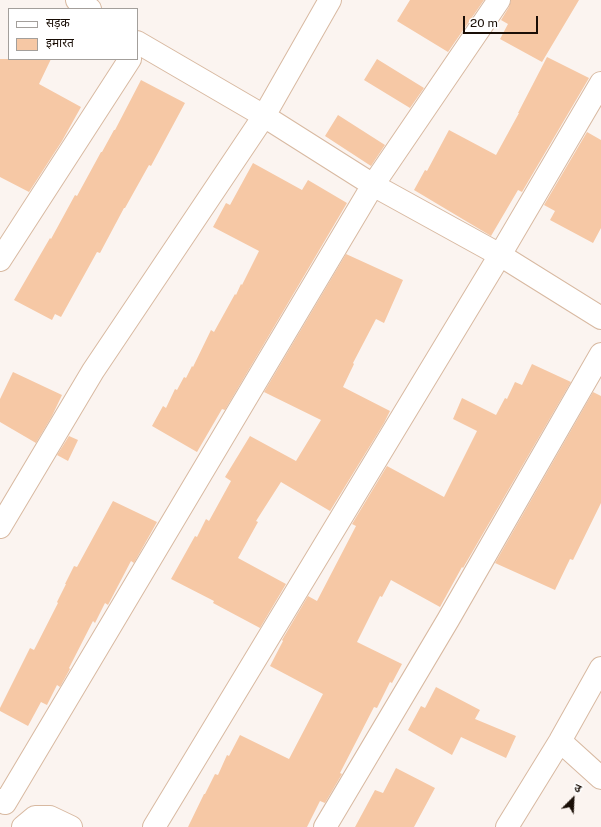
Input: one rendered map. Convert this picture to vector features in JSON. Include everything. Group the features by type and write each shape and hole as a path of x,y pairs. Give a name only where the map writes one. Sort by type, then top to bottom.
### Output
{"street":[{"path":"77,0 89,8"},
{"path":"0,527 93,371 264,116 330,0"},
{"path":"0,800 5,804 373,185 498,0"},
{"path":"138,49 264,116 373,185 500,254 601,318"},
{"path":"0,260 128,60"},
{"path":"154,827 500,254 601,83"},
{"path":"325,827 448,620 601,354"},
{"path":"507,827 560,741 601,668"},
{"path":"560,741 601,778"},
{"path":"23,827 35,817 50,817 71,827"}],"building":[{"path":"410,0 484,0 448,52 397,21"},
{"path":"511,0 579,0 542,62 500,39 508,24 501,20 509,7"},
{"path":"547,57 589,78 522,192 518,190 491,236 414,190 425,170 427,171 449,130 496,155"},
{"path":"0,59 51,60 39,84 81,107 62,141 29,192 0,177"},
{"path":"377,59 424,88 410,108 364,80"},
{"path":"141,80 185,103 151,166 149,165 100,253 97,252 61,317 55,314 52,320 14,300 50,238 51,239 75,195 77,196 115,130"},
{"path":"338,115 385,145 371,166 325,136"},
{"path":"587,132 601,140 601,228 593,243 550,220 555,211 544,205"},
{"path":"253,163 302,190 308,180 347,203 225,410 222,409 197,452 152,426 163,406 166,408 175,389 177,390 184,377 186,378 192,366 193,367 211,330 214,332 241,284 242,285 259,251 213,227 226,203 230,205"},
{"path":"346,254 403,280 384,323 376,319 353,363 354,364 343,387 390,411 330,511 281,482 256,521 258,522 238,558 286,584 260,628 213,603 214,601 171,579 195,536 197,537 206,519 209,521 231,481 225,477 250,436 296,461 321,420 264,392"},
{"path":"532,364 571,382 440,607 391,580 382,597 380,596 357,642 402,664 392,683 390,682 377,708 374,707 340,773 342,774 325,803 320,801 307,827 188,827 215,774 218,775 227,755 229,756 240,735 289,759 323,694 270,666 283,641 282,640 308,596 317,601 356,526 352,524 387,466 444,497 477,431 453,419 462,398 496,415 505,398 507,399 515,382 522,385"},
{"path":"13,372 62,395 52,416 36,443 0,422 0,399"},
{"path":"593,392 601,396 601,503 573,560 570,559 555,590 495,563"},
{"path":"69,436 78,440 68,461 57,455"},
{"path":"113,501 157,522 134,563 131,561 108,605 105,603 95,623 93,621 60,687 57,685 47,705 41,702 28,726 0,711 0,708 30,648 34,650 58,603 57,602 74,566 77,567"},
{"path":"436,687 480,710 475,719 516,736 506,758 461,737 452,755 408,730 421,706 425,708"},
{"path":"396,768 435,788 414,827 355,827 375,790 383,793"}]}
